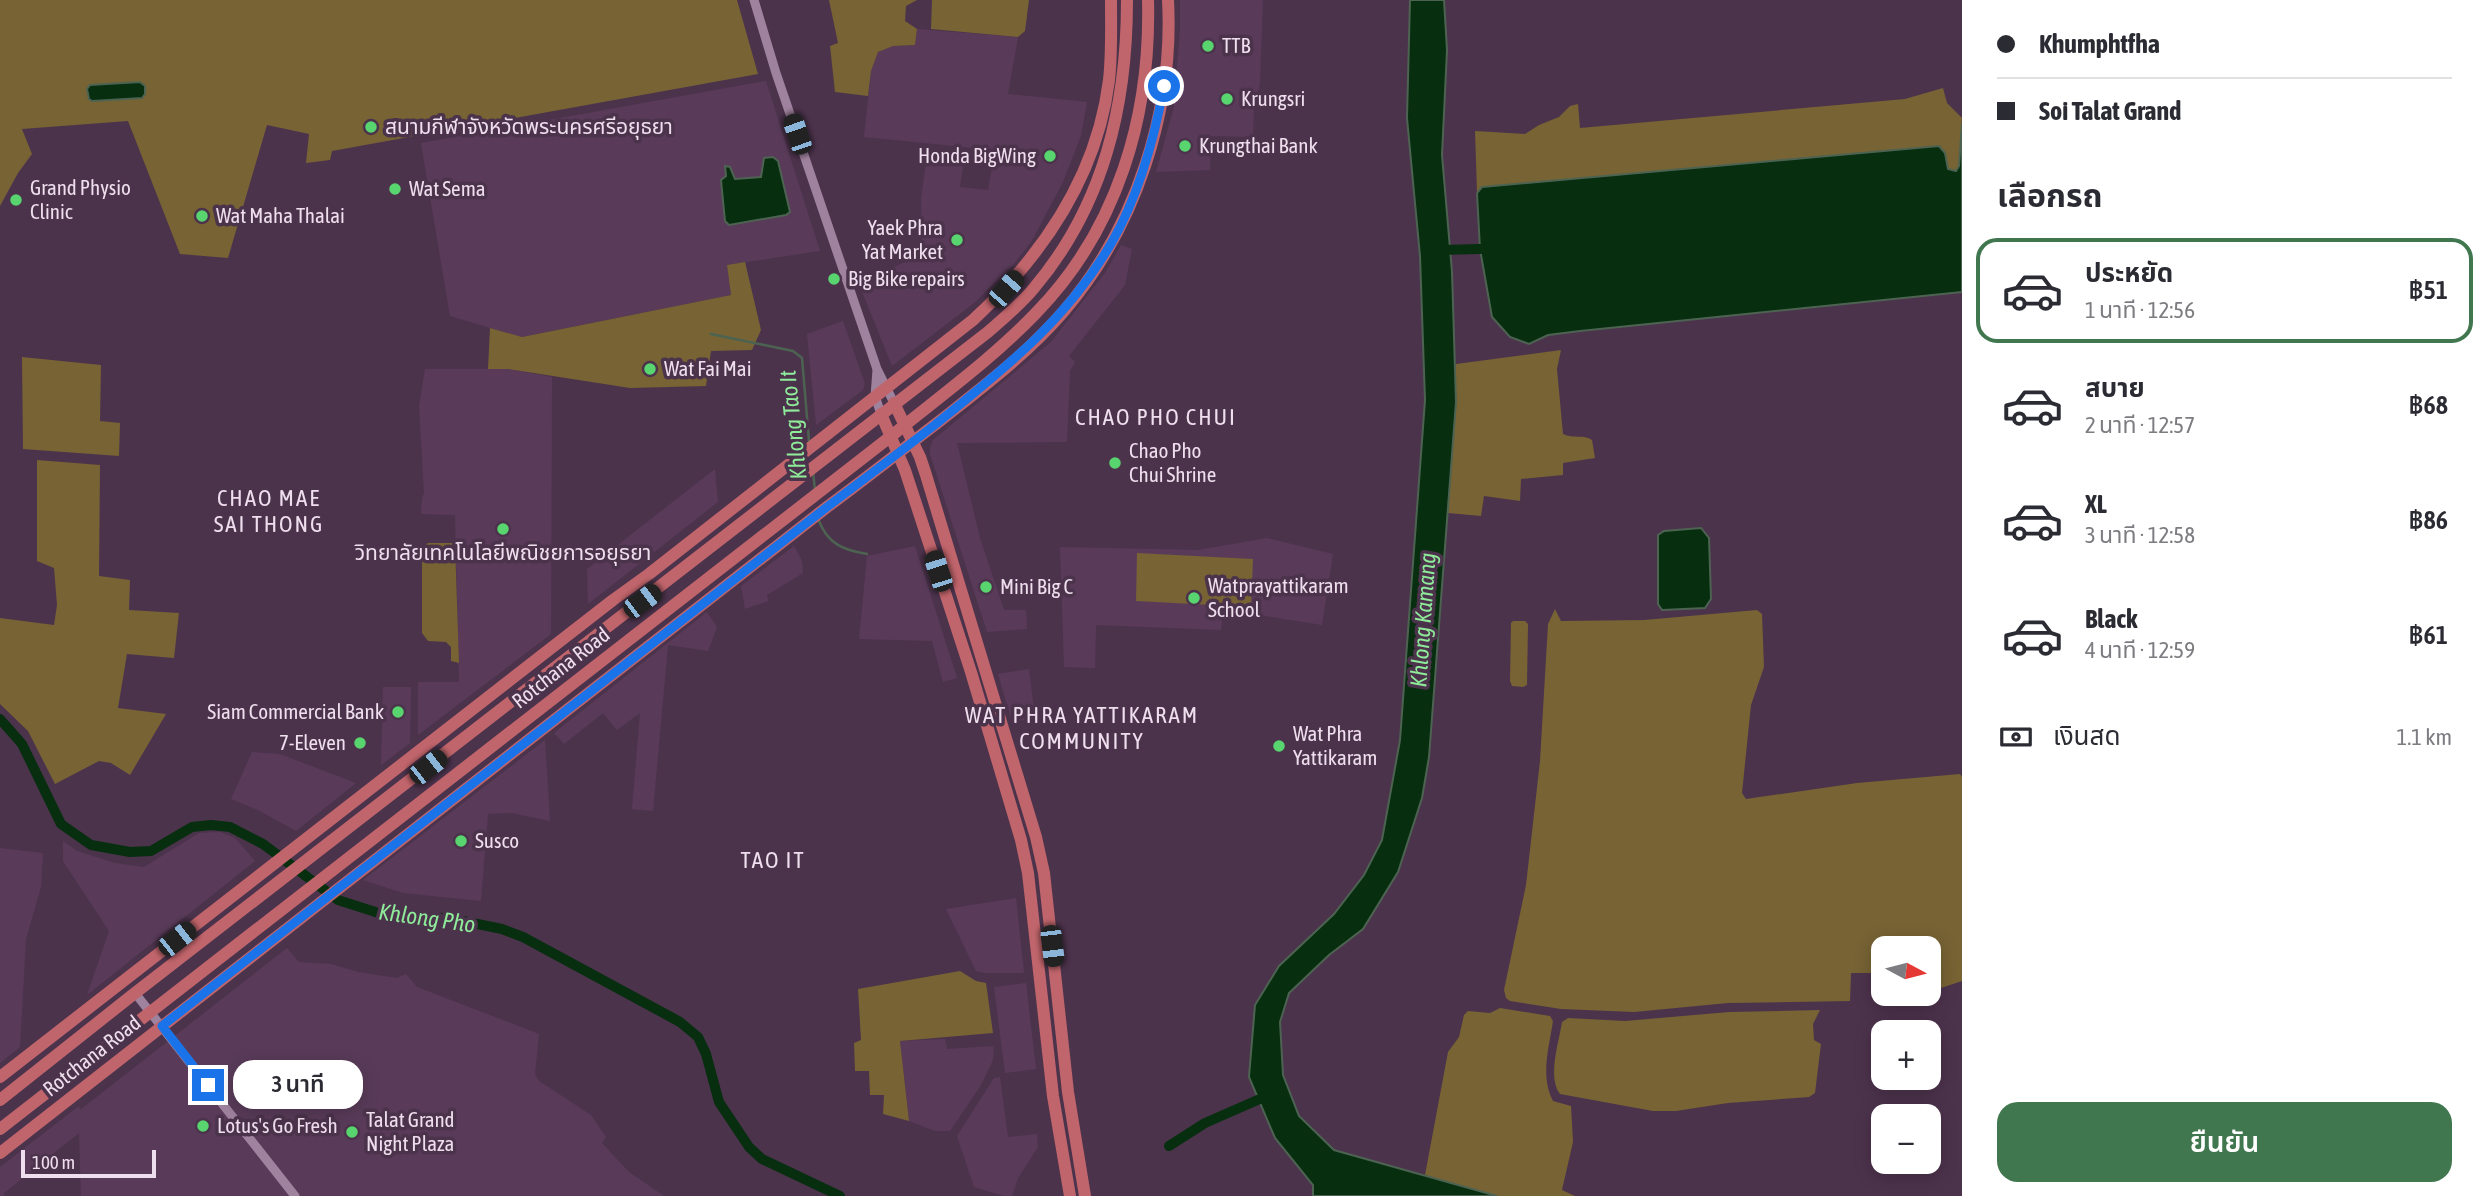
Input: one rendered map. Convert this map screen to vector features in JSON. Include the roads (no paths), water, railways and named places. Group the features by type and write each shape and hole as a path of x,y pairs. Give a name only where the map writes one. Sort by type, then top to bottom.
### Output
{"main road":[{"name":"Rotchana Road","path":"0,1077 649,574 973,320 1006,289 1060,219 1083,172 1106,97 1112,42 1111,0"},
{"name":"Rotchana Road","path":"0,1100 1015,308 1041,279 1069,239 1095,188 1117,121 1127,45 1127,0"},
{"name":"Rotchana Road","path":"0,1129 890,437 996,351 1037,313 1092,239 1124,173 1136,131 1147,67 1148,0"},
{"name":"Rotchana Road","path":"0,1153 827,507 913,443 985,386 1050,327 1083,286 1112,241 1127,212 1145,164 1160,107 1169,47 1168,0"},
{"path":"894,403 926,475 1036,837 1044,873 1068,1092 1085,1196"},
{"path":"881,414 898,453 971,672 1021,840 1028,873 1053,1096 1070,1196"},
{"path":"613,600 624,615"},
{"path":"636,634 646,648"}],"street":[{"path":"754,0 776,73 877,370 894,403"},
{"path":"877,370 875,396 881,414"},
{"path":"135,993 295,1196"}],"water":[{"name":"Khlong Kamang","path":"1410,0 1444,0 1447,50 1442,155 1452,272 1456,402 1429,757 1422,798 1398,872 1363,929 1329,955 1289,993 1280,1022 1283,1075 1299,1116 1334,1150 1497,1196 1313,1196 1313,1185 1275,1138 1249,1077 1255,1005 1279,966 1334,914 1364,875 1382,840 1400,740 1425,400 1420,256 1407,118"},
{"path":"140,82 145,86 142,98 89,99 87,89 90,85"},
{"path":"1962,124 1962,292 1580,331 1548,335 1529,344 1510,337 1492,317 1480,249 1477,193 1482,187 1939,146 1945,153 1948,169 1956,171 1959,166"},
{"path":"773,157 778,161 790,212 786,215 729,225 725,221 721,180 726,176 725,166 730,167 735,179 761,177 764,158"},
{"path":"1701,528 1709,538 1711,599 1705,608 1662,610 1658,604 1658,535 1664,531"}],"waterway":[{"path":"1439,250 1480,249"},
{"name":"Khlong Tao It","path":"711,334 793,351 802,358 809,441"},
{"name":"Khlong Tao It","path":"813,472 815,490"},
{"name":"Khlong Tao It","path":"819,521 837,545 867,554"},
{"name":"Khlong Pho","path":"0,719 22,744 61,824 91,845 130,852 151,851 192,827 230,827 263,844 338,900 391,917 448,918 502,929 523,937 680,1022 698,1037 706,1054 719,1102 749,1147 762,1159 840,1196"},
{"path":"1169,1146 1205,1123 1269,1095"}],"place":[{"name":"TTB","path":"1208,46"},
{"name":"Krungsri","path":"1227,99"},
{"name":"สนามกีฬาจังหวัดพระนครศรีอยุธยา","path":"371,127"},
{"name":"Krungthai Bank","path":"1185,146"},
{"name":"Honda BigWing","path":"1050,156"},
{"name":"Wat Sema","path":"395,189"},
{"name":"Grand Physio Clinic","path":"16,200"},
{"name":"Wat Maha Thalai","path":"202,216"},
{"name":"Yaek Phra Yat Market","path":"957,240"},
{"name":"Big Bike repairs","path":"834,279"},
{"name":"Wat Fai Mai","path":"650,369"},
{"name":"Chao Pho Chui Shrine","path":"1115,463"},
{"name":"วิทยาลัยเทคโนโลยีพณิชยการอยุธยา","path":"503,529"},
{"name":"Mini Big C","path":"986,587"},
{"name":"Watprayattikaram School","path":"1194,598"},
{"name":"Siam Commercial Bank","path":"398,712"},
{"name":"7-Eleven","path":"360,743"},
{"name":"Wat Phra Yattikaram","path":"1279,746"},
{"name":"Susco","path":"461,841"},
{"name":"Lotus's Go Fresh","path":"203,1126"},
{"name":"Talat Grand Night Plaza","path":"352,1132"}],"district":[{"name":"CHAO PHO CHUI","path":"1156,417"},
{"name":"CHAO MAE SAI THONG","path":"269,511"},
{"name":"WAT PHRA YATTIKARAM COMMUNITY","path":"1082,728"},
{"name":"TAO IT","path":"773,860"}]}
